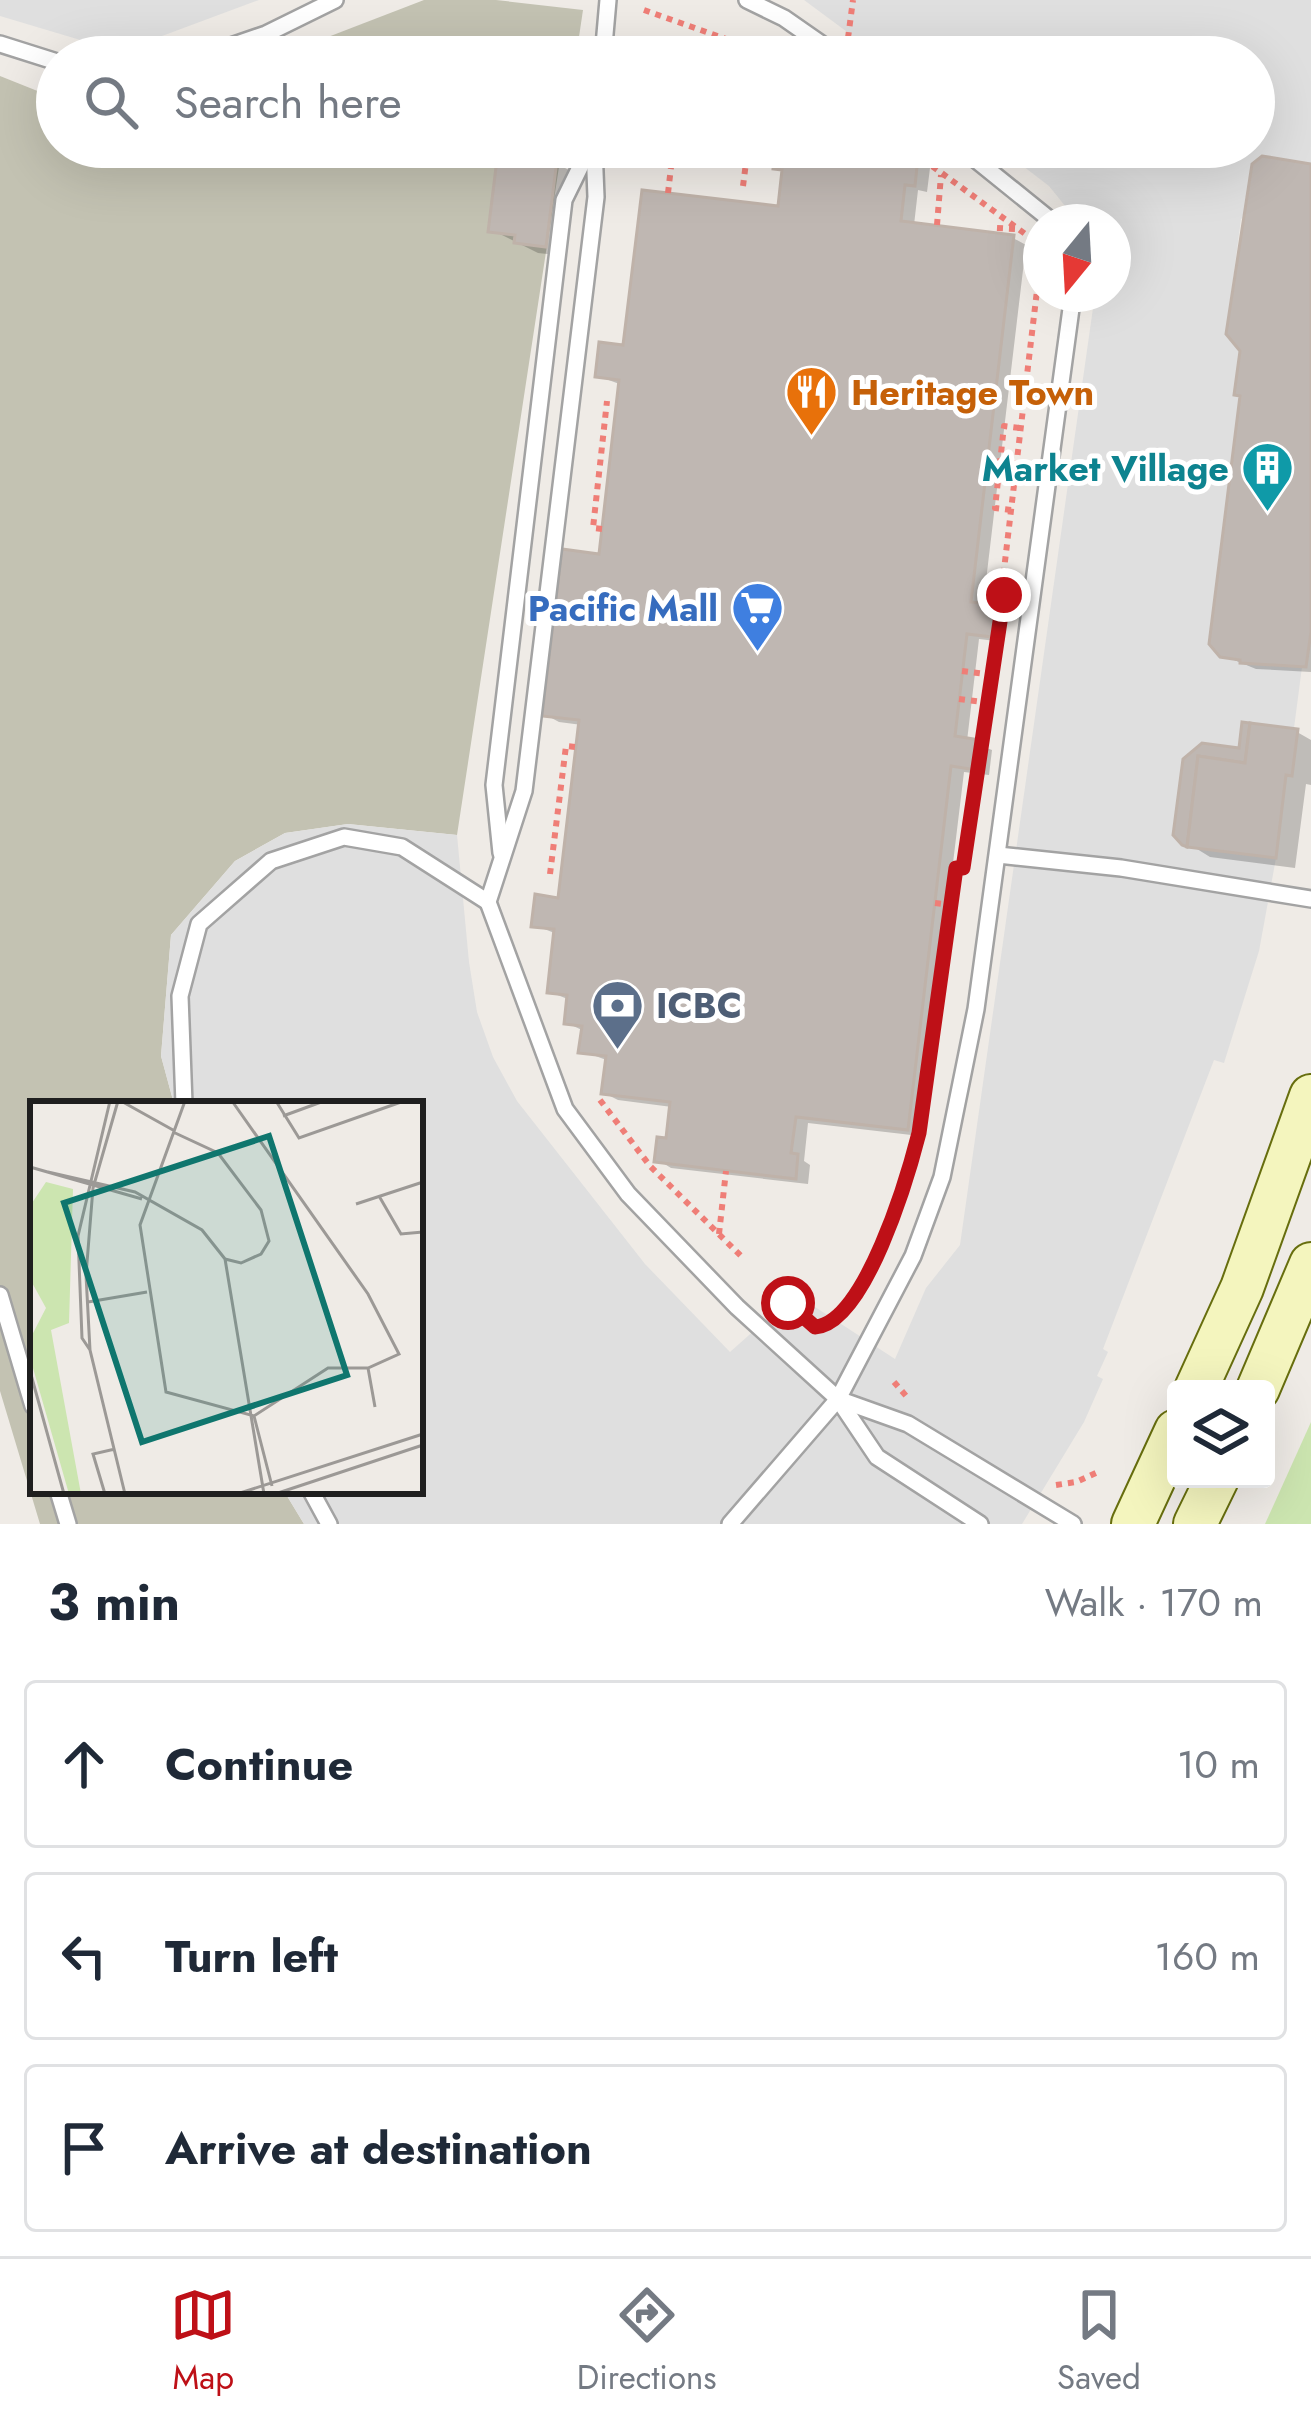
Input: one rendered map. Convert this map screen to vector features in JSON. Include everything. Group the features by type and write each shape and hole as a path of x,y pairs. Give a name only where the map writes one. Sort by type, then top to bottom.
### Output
{"main road":[{"path":"1200,1380 1242,1288 1311,1096"},
{"path":"1262,1380 1311,1264"},
{"path":"1133,1524 1167,1451"},
{"path":"1195,1524 1213,1488"}],"lane":[{"path":"260,36 335,0"},
{"path":"604,36 608,0"},
{"path":"747,0 811,36"},
{"path":"0,44 36,55"},
{"path":"502,860 494,784 564,200 581,168"},
{"path":"488,902 524,790 596,197 594,168"},
{"path":"986,168 1031,204"},
{"path":"730,1524 838,1399 913,1256 942,1177 976,1009 1070,312"},
{"path":"184,1101 180,996 199,924 271,861 344,837 402,847 488,902 565,1109 628,1194 737,1307 838,1399 877,1457 980,1524"},
{"path":"998,855 1121,868 1311,899"},
{"path":"0,1295 30,1396"},
{"path":"838,1399 908,1424 1073,1524"},
{"path":"59,1494 68,1524"},
{"path":"313,1494 329,1524"}],"path":[{"path":"847,36 853,0"},
{"path":"644,10 718,36"},
{"path":"668,193 671,168"},
{"path":"743,186 745,168"},
{"path":"815,1327 832,1323 849,1306 879,1248 919,1133 956,868 963,868 990,703 1040,266 1034,242 934,168"},
{"path":"938,225 941,173"},
{"path":"1001,217 999,228 1019,230"},
{"path":"602,529 592,528 610,419 607,401"},
{"path":"1011,510 994,508 1004,426 1021,428"},
{"path":"987,467 999,469"},
{"path":"962,671 993,675"},
{"path":"959,699 990,703"},
{"path":"550,874 566,746 576,747"},
{"path":"553,856 563,857"},
{"path":"935,903 951,905"},
{"path":"600,1100 650,1166 742,1257"},
{"path":"718,1234 726,1171"},
{"path":"788,1303 824,1333"}],"shaded area":[{"path":"0,0 259,0 162,36 67,36 0,16"},
{"path":"424,0 496,0 583,10 579,36 331,36"},
{"path":"804,0 1311,0 1311,164 1275,158 1275,36 853,36"},
{"path":"0,76 36,90 36,168 559,168 457,835 348,824 285,833 235,861 171,935 161,1056 173,1101 30,1101 30,1491 0,1391"},
{"path":"1025,168 1252,168 1226,334 1240,351 1234,395 1240,396 1209,644 1220,657 1240,663 1302,667 1294,728 1243,722 1239,748 1202,743 1183,759 1173,834 1182,845 1276,858 1259,951 1224,1063 1214,1060 1103,1349 1108,1352 1097,1376 1103,1379 1084,1422 1022,1524 304,1524 286,1494 423,1494 423,1101 173,1101 161,1056 171,935 235,861 285,833 348,824 457,835 477,1012 493,1057 517,1101 645,1264 730,1352 795,1294 895,1359 926,1288 960,1245 1092,312 1131,312 1131,204 1064,204"},
{"path":"31,1494 286,1494 304,1524 40,1524"}],"green space":[{"path":"1311,1422 1311,1524 1265,1524"}],"building":[{"name":"Market Village","path":"1275,158 1311,164 1311,632 1306,667 1240,663 1220,657 1209,644 1240,396 1234,395 1240,351 1226,334 1251,168 1275,168"},
{"path":"496,168 556,168 546,247 514,243 515,235 488,232"},
{"name":"Pacific Mall","path":"917,168 915,186 905,185 901,221 1014,235 971,602 996,605 992,637 967,634 955,736 980,740 976,770 951,766 908,1130 796,1117 791,1153 798,1154 796,1179 654,1162 657,1137 666,1138 670,1102 601,1094 606,1056 578,1053 582,1026 564,1024 567,995 547,993 554,929 531,927 535,894 558,898 579,720 542,716 562,549 599,554 619,380 595,377 599,342 623,345 642,190 778,206 782,170 773,169"},
{"path":"1242,722 1250,723 1245,763 1198,756 1187,847 1182,845 1173,835 1183,759 1202,743 1239,748"},
{"path":"1250,723 1298,729 1292,776 1286,775 1276,858 1187,847 1198,756 1245,763"}],"place":[{"name":"Heritage Town","path":"812,438"},
{"name":"Market Village","path":"1268,514"},
{"name":"Pacific Mall","path":"757,654"},
{"name":"ICBC","path":"617,1051"}],"route":[{"path":"788,1303 815,1327 832,1323 844,1312 879,1248 910,1166 919,1133 956,868 963,868 984,748 1004,595"}]}
